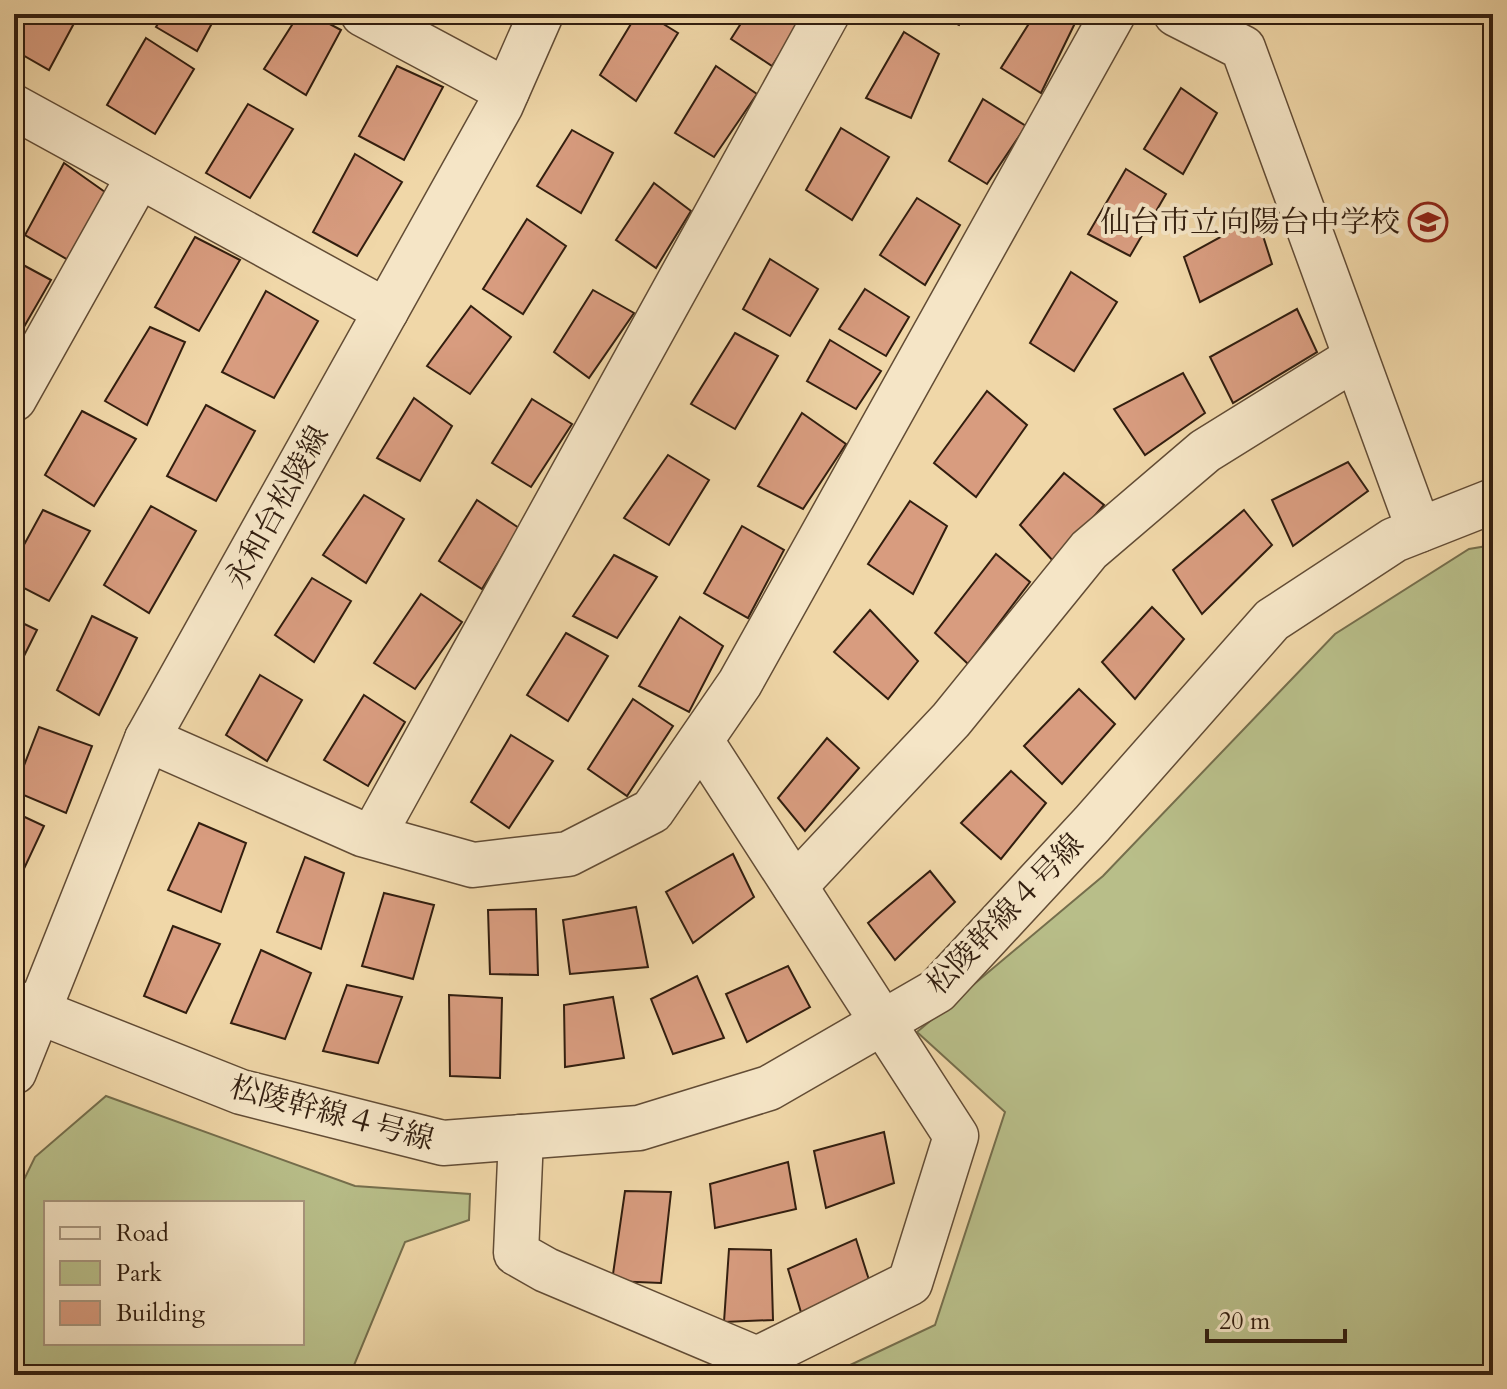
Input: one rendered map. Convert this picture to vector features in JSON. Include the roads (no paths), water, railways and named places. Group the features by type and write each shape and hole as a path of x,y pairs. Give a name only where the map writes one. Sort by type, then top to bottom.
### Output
{"street":[{"path":"363,14 507,91"},
{"name":"永和台松陵線","path":"14,1072 26,1007 147,739 507,91 541,14"},
{"path":"373,836 827,14"},
{"path":"147,739 373,836 473,865 568,854 652,811 740,683 1113,14"},
{"path":"1176,14 1243,48 1419,530"},
{"path":"14,107 386,311"},
{"path":"14,399 139,176"},
{"path":"795,886 951,720 1089,550 1205,451 1355,358"},
{"name":"松陵幹線４号線","path":"26,1007 241,1092 443,1143 639,1128 769,1088 937,991 1092,824 1272,620 1394,540 1493,501"},
{"path":"521,1137 516,1253 546,1270 757,1359 910,1283 956,1136 701,741"}],"place":[{"name":"仙台市立向陽台中学校","path":"1428,222"}]}
